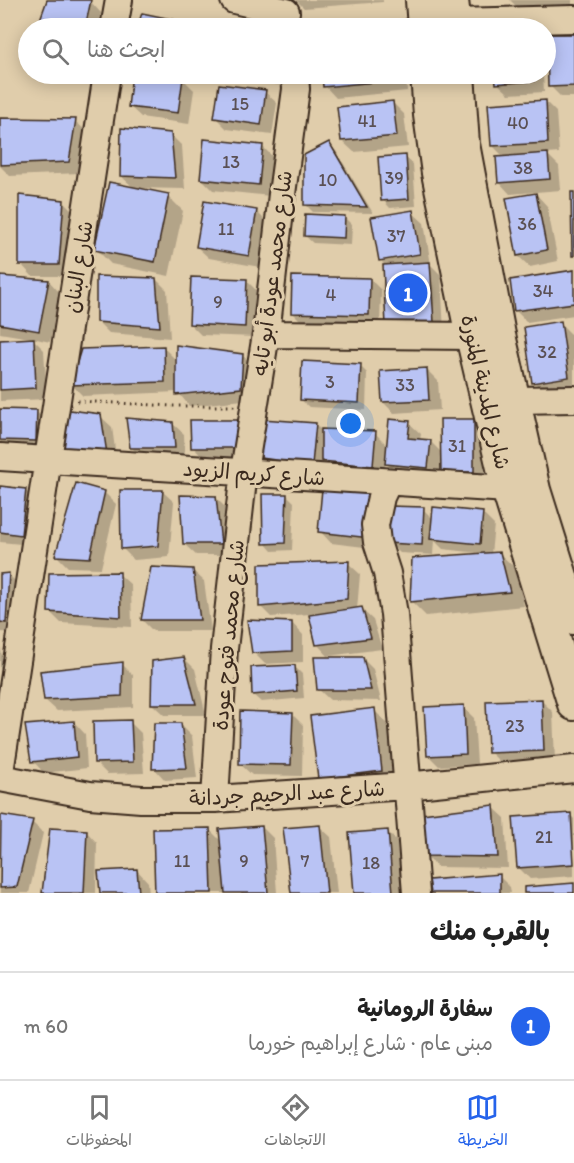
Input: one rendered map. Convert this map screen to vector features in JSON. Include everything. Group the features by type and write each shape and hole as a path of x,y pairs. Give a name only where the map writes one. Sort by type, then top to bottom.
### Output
{"main road":[{"path":"422,0 423,18"},
{"name":"شارع المدينة المنورة","path":"428,84 438,173 472,336 508,489 574,704"},
{"name":"شارع المدينة المنورة","path":"459,84 463,144 472,202 499,335 534,490 574,618"}],"street":[{"path":"115,18 118,0"},
{"path":"234,0 286,13"},
{"path":"454,17 514,18"},
{"path":"556,19 574,19"},
{"name":"شارع البنان","path":"0,772 105,84"},
{"name":"شارع محمد عودة أبو تايه","path":"244,471 266,334 296,84"},
{"path":"266,334 472,336"},
{"path":"515,400 574,399"},
{"name":"شارع كريم الزيود","path":"0,457 508,489"},
{"name":"شارع محمد فتوح عودة","path":"215,799 224,649 244,471"},
{"path":"388,482 376,512 375,525 394,614 416,893"},
{"name":"شارع عبد الرحيم جردانة","path":"0,778 99,796 141,800 215,799 406,786 574,769"}],"path":[{"path":"57,400 173,406 254,406"}],"building":[{"path":"47,0 91,0 87,18 41,18"},
{"path":"142,13 167,18 140,18"},
{"path":"556,34 574,34 574,86 548,87 548,84 556,84"},
{"path":"131,84 182,84 178,113 128,107"},
{"path":"219,84 266,90 261,125 214,118"},
{"path":"323,84 355,84 323,87"},
{"path":"546,100 548,143 491,146 488,104"},
{"path":"393,101 397,136 341,141 337,107"},
{"path":"0,118 76,119 69,162 0,165"},
{"path":"121,128 171,133 175,178 120,176"},
{"path":"204,139 263,145 259,185 200,179"},
{"path":"329,142 367,207 304,205 304,155"},
{"path":"548,153 550,179 498,183 496,157"},
{"path":"406,155 409,199 381,201 378,157"},
{"path":"109,182 169,194 155,262 94,250"},
{"path":"571,192 574,192 574,256 572,256"},
{"path":"536,193 547,250 517,256 506,198"},
{"path":"19,195 64,200 59,265 19,265"},
{"path":"204,201 257,210 249,256 196,247"},
{"path":"413,210 420,254 379,261 371,217"},
{"path":"305,214 345,216 344,238 304,236"},
{"path":"430,262 434,322 386,325 383,265"},
{"path":"574,270 574,303 514,311 510,280"},
{"path":"0,276 49,280 39,331 0,324"},
{"path":"96,276 156,278 160,327 96,322"},
{"path":"292,276 370,278 369,315 291,313"},
{"path":"191,277 247,279 245,327 189,324"},
{"path":"561,321 569,377 532,383 524,327"},
{"path":"34,338 36,388 0,390 0,340"},
{"path":"176,345 243,354 241,388 176,395"},
{"path":"164,346 165,382 70,385 81,349"},
{"path":"302,361 361,364 359,403 300,400"},
{"path":"427,368 429,400 382,402 380,371"},
{"path":"0,409 37,410 36,441 0,440"},
{"path":"62,409 101,414 107,454 57,447"},
{"path":"126,418 173,422 175,448 130,448"},
{"path":"262,419 316,423 312,465 261,458"},
{"path":"389,419 410,421 408,438 431,440 428,468 385,464"},
{"path":"440,419 474,419 474,472 441,472"},
{"path":"190,420 238,420 236,448 191,448"},
{"path":"321,429 376,431 373,466 321,461"},
{"path":"76,483 105,491 90,558 55,556"},
{"path":"0,486 26,489 21,535 0,532"},
{"path":"322,489 377,494 370,538 318,532"},
{"path":"120,490 163,490 158,546 121,549"},
{"path":"262,494 287,494 285,543 263,544"},
{"path":"180,495 216,496 221,544 183,544"},
{"path":"389,506 424,507 422,545 387,543"},
{"path":"433,507 483,512 480,544 430,539"},
{"path":"500,552 510,592 410,602 412,558"},
{"path":"349,561 347,599 259,607 259,564"},
{"path":"151,567 193,569 200,620 141,620"},
{"path":"120,572 121,617 48,612 49,573"},
{"path":"9,573 6,623 0,622 0,574"},
{"path":"362,607 371,638 316,645 309,615"},
{"path":"247,620 292,622 292,651 252,653"},
{"path":"184,657 196,704 151,704 152,661"},
{"path":"314,657 363,657 371,690 317,690"},
{"path":"123,662 122,696 44,700 40,671"},
{"path":"295,665 297,691 252,695 251,667"},
{"path":"542,699 544,751 488,753 486,701"},
{"path":"464,705 466,754 427,756 424,707"},
{"path":"375,708 382,771 318,779 310,716"},
{"path":"240,711 293,713 291,765 239,764"},
{"path":"131,720 133,762 94,763 93,721"},
{"path":"74,721 77,757 31,762 25,725"},
{"path":"154,723 181,723 187,768 152,769"},
{"path":"494,805 498,857 425,856 422,814"},
{"path":"571,813 574,864 517,868 513,817"},
{"path":"1,815 33,820 17,887 0,888"},
{"path":"320,825 327,893 291,893 283,828"},
{"path":"262,826 268,893 225,893 219,829"},
{"path":"50,828 87,830 84,893 42,893"},
{"path":"210,828 212,893 155,893 153,829"},
{"path":"388,830 393,893 354,893 349,833"},
{"path":"137,869 139,893 100,893 98,871"},
{"path":"500,874 500,893 431,893 429,880"},
{"path":"574,883 574,893 524,893 524,887"}],"place":[{"name":"سفارة الرومانية","path":"408,293"}]}
